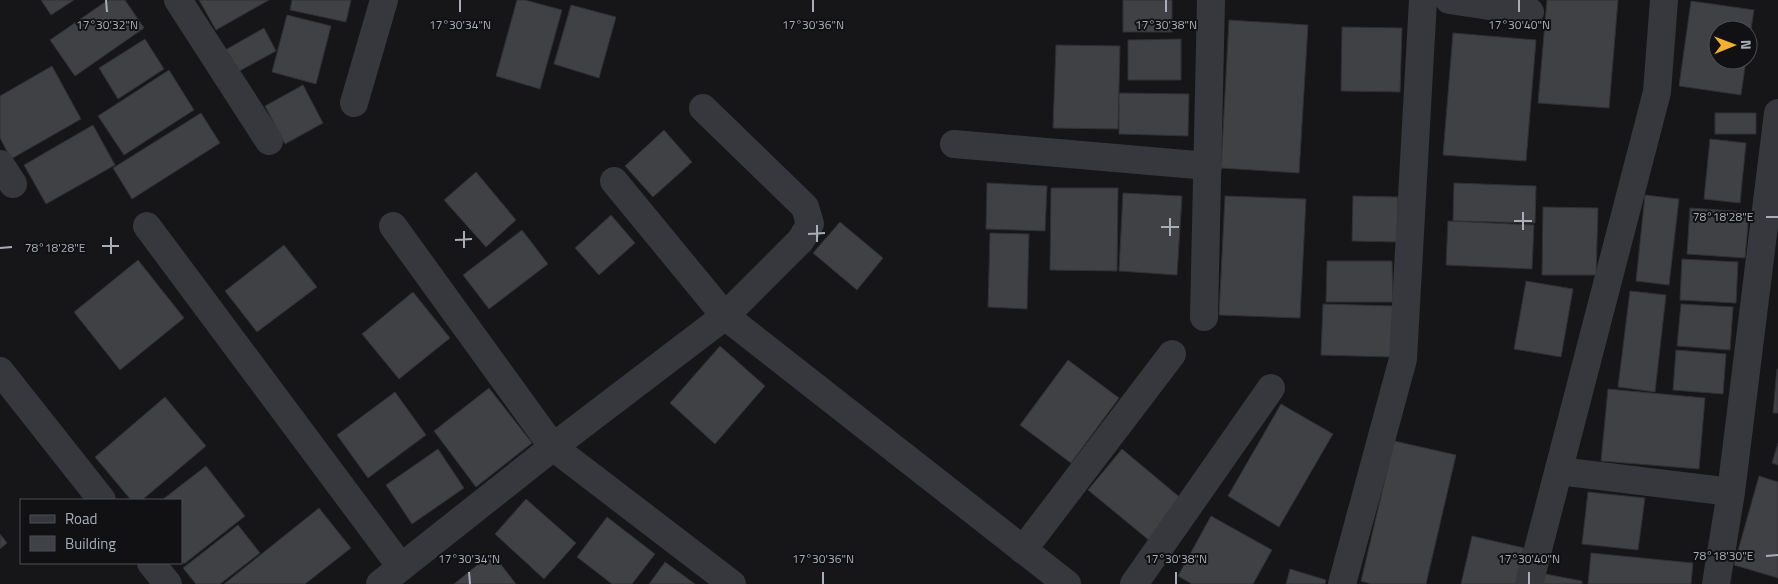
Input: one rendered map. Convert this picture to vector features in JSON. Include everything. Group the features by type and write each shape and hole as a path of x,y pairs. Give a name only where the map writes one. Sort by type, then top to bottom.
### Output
{"street":[{"path":"178,0 269,141"},
{"path":"354,102 384,0"},
{"path":"1204,317 1211,0"},
{"path":"1342,584 1403,359 1423,0"},
{"path":"1449,0 1530,12"},
{"path":"1530,584 1657,92 1664,0"},
{"path":"380,584 725,316 801,240 810,224 805,207 703,108"},
{"path":"1716,584 1731,492 1776,146 1778,113"},
{"path":"954,144 1208,166"},
{"path":"614,181 725,316 1067,584"},
{"path":"147,226 401,567"},
{"path":"393,226 554,447 732,584"},
{"path":"1023,550 1172,354"},
{"path":"0,371 101,499"},
{"path":"1134,584 1271,388"},
{"path":"1559,471 1731,492"},
{"path":"153,564 168,584"}],"building":[{"path":"41,0 74,0 51,15"},
{"path":"108,0 125,0 144,28 75,76 50,40"},
{"path":"199,0 269,0 216,30"},
{"path":"292,0 351,0 346,22 290,10"},
{"path":"517,0 525,0 562,10 540,89 496,76"},
{"path":"1123,0 1172,0 1172,32 1123,32"},
{"path":"1547,0 1618,0 1609,108 1538,103"},
{"path":"1691,1 1754,10 1752,20 1708,20 1708,70 1745,70 1741,95 1679,86"},
{"path":"571,5 616,17 599,78 554,64"},
{"path":"287,15 331,26 316,84 272,72"},
{"path":"1229,20 1308,25 1299,173 1221,168"},
{"path":"1342,27 1402,28 1400,92 1341,91"},
{"path":"264,28 276,51 232,75 220,53"},
{"path":"1453,33 1536,40 1526,161 1443,155"},
{"path":"145,39 164,69 118,99 99,68"},
{"path":"1181,39 1181,80 1128,80 1128,40"},
{"path":"1056,45 1120,46 1118,129 1053,128"},
{"path":"52,66 81,119 11,159 0,138 0,96"},
{"path":"169,70 194,110 124,155 98,116"},
{"path":"303,85 323,123 285,144 265,106"},
{"path":"1119,93 1189,94 1188,136 1119,134"},
{"path":"201,113 220,143 132,199 113,168"},
{"path":"1715,113 1756,113 1756,134 1715,134"},
{"path":"93,125 115,165 46,204 24,165"},
{"path":"664,130 692,162 653,197 625,166"},
{"path":"1710,139 1746,143 1740,203 1704,199"},
{"path":"476,172 516,220 486,247 444,200"},
{"path":"987,183 1047,186 1045,231 986,229"},
{"path":"1454,183 1536,186 1535,223 1453,221"},
{"path":"1051,188 1118,188 1117,271 1050,270"},
{"path":"1123,193 1182,196 1177,275 1119,271"},
{"path":"1645,195 1679,199 1669,285 1636,281"},
{"path":"1225,196 1306,199 1300,318 1219,315"},
{"path":"1353,196 1398,197 1397,242 1352,241"},
{"path":"1543,207 1598,208 1596,275 1542,275"},
{"path":"1690,208 1749,212 1745,258 1687,254"},
{"path":"611,215 635,243 599,275 575,248"},
{"path":"1448,221 1534,225 1532,269 1446,265"},
{"path":"840,222 883,258 857,290 813,253"},
{"path":"522,230 548,264 489,309 463,275"},
{"path":"990,233 1029,234 1027,309 988,307"},
{"path":"284,245 317,287 257,332 225,291"},
{"path":"1682,259 1738,262 1736,303 1680,300"},
{"path":"138,260 184,318 120,370 74,312"},
{"path":"1327,261 1392,261 1393,302 1326,302"},
{"path":"1526,281 1573,289 1561,357 1514,349"},
{"path":"1630,291 1666,295 1655,392 1618,387"},
{"path":"413,292 450,338 399,379 362,334"},
{"path":"1323,304 1393,306 1391,357 1321,355"},
{"path":"1681,304 1733,307 1730,350 1677,346"},
{"path":"720,346 765,386 715,444 670,403"},
{"path":"1676,350 1726,354 1723,394 1673,390"},
{"path":"1068,360 1119,398 1071,463 1020,425"},
{"path":"1777,369 1778,413 1773,413"},
{"path":"489,388 532,443 476,487 434,431"},
{"path":"1608,389 1705,398 1699,469 1601,461"},
{"path":"395,392 426,435 368,478 337,435"},
{"path":"165,397 206,446 143,499 130,499 95,457"},
{"path":"1281,404 1333,434 1279,527 1228,496"},
{"path":"1394,441 1456,455 1426,584 1371,584 1361,581"},
{"path":"1778,443 1778,465 1772,463"},
{"path":"438,449 464,488 412,524 386,485"},
{"path":"1122,449 1183,500 1150,541 1088,490"},
{"path":"206,466 245,516 184,564 182,561 182,499 163,499"},
{"path":"1759,476 1778,482 1778,578 1734,565"},
{"path":"1588,492 1645,498 1638,550 1582,544"},
{"path":"526,499 576,543 544,579 495,534"},
{"path":"319,508 351,548 305,584 224,584"},
{"path":"1211,516 1272,550 1253,584 1192,584 1178,576"},
{"path":"607,517 655,554 632,584 612,584 577,557"},
{"path":"238,525 260,553 220,584 196,584 183,568"},
{"path":"0,534 7,543 0,549"},
{"path":"1472,536 1524,548 1516,584 1461,584"},
{"path":"492,553 516,584 454,584"},
{"path":"1591,553 1693,563 1691,584 1588,584"},
{"path":"665,562 695,584 649,584"},
{"path":"1290,569 1326,580 1325,584 1286,584"},
{"path":"1540,573 1582,581 1582,584 1538,584"}]}
